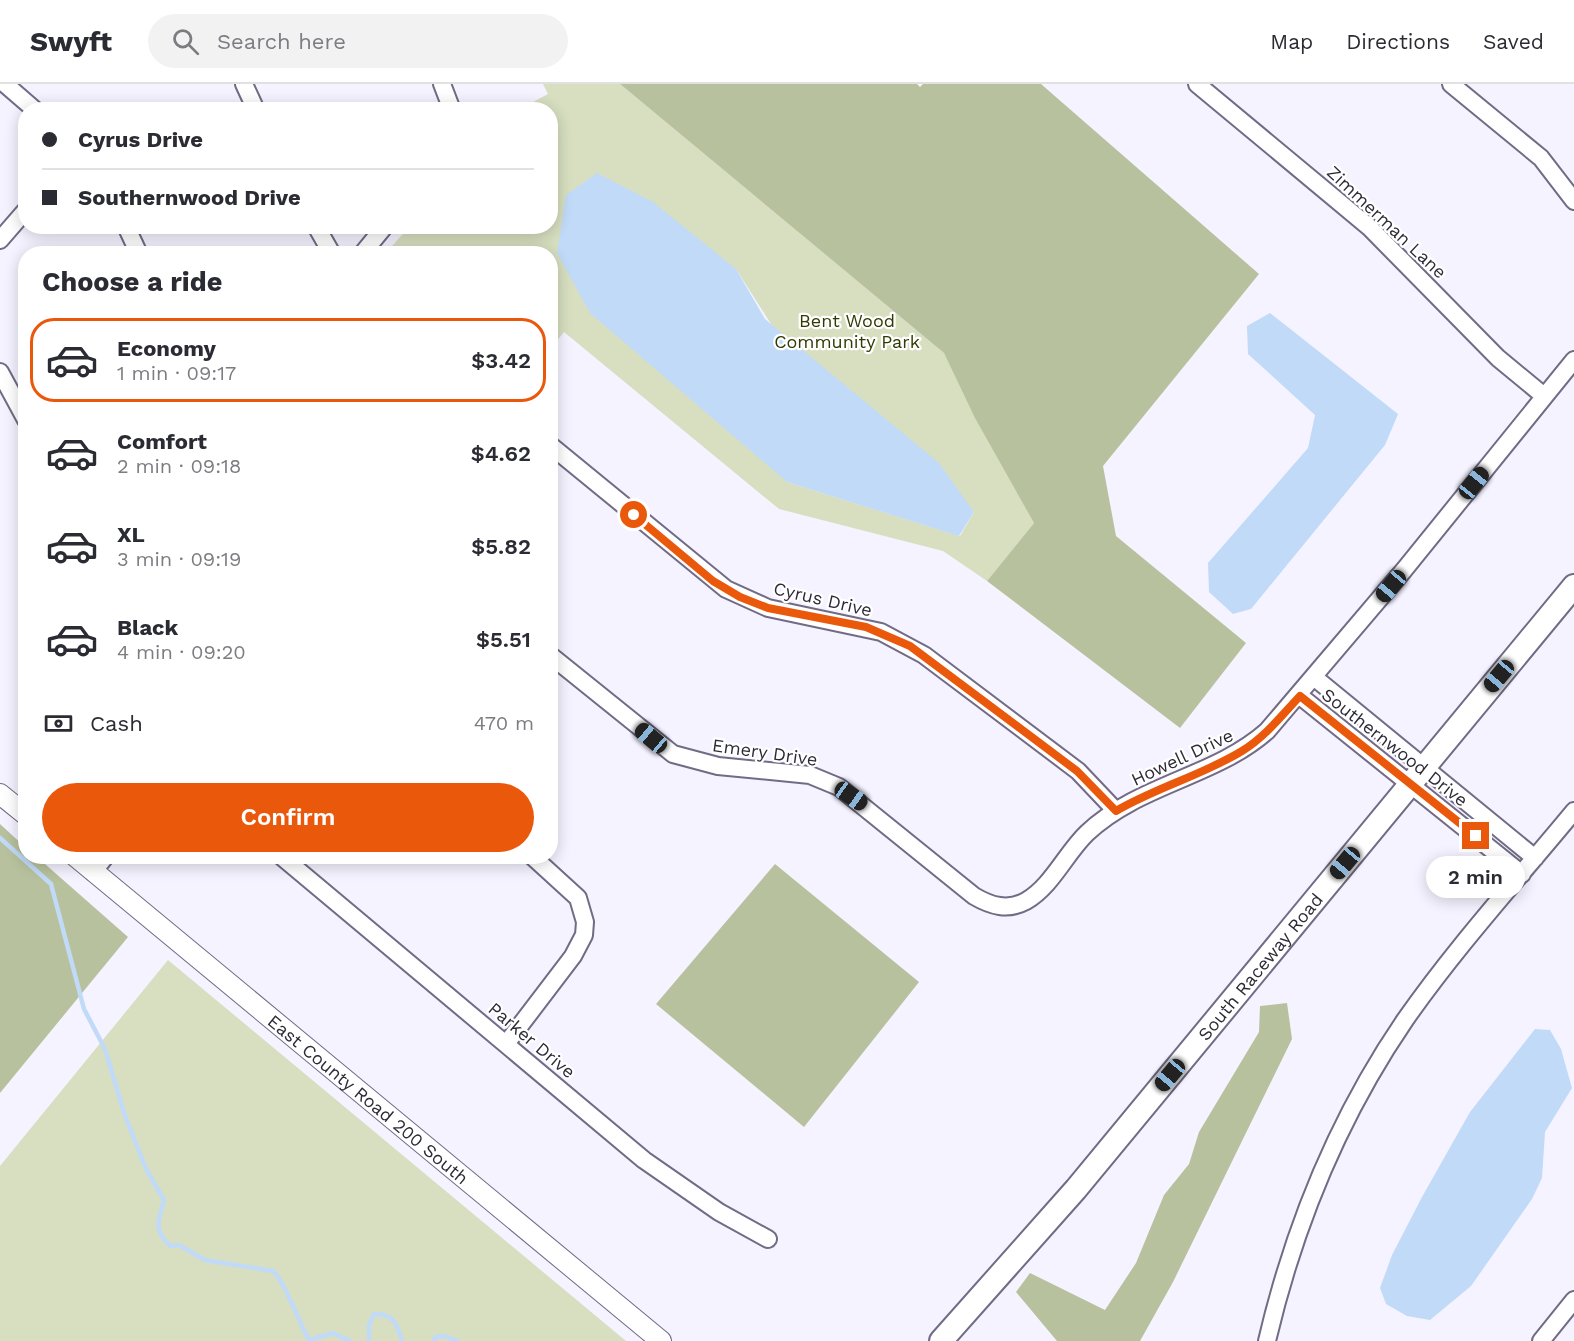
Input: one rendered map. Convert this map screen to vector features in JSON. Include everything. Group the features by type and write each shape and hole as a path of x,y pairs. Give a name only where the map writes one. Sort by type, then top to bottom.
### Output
{"main road":[{"name":"South Raceway Road","path":"941,1341 1076,1189 1574,586"}],"street":[{"path":"5,84 26,102"},
{"path":"244,84 252,102"},
{"path":"442,84 450,102"},
{"name":"Zimmerman Lane","path":"1197,84 1369,227 1498,358 1544,396"},
{"path":"1451,84 1541,158 1574,201"},
{"path":"0,240 18,219"},
{"path":"369,246 378,234"},
{"name":"Howell Drive","path":"1004,907 1016,906 1033,896 1088,832 1116,811 1149,792 1242,751 1267,731 1315,678 1574,360"},
{"path":"0,372 18,405"},
{"name":"Cyrus Drive","path":"558,452 726,589 768,608 881,632 924,655 1077,771 1116,811"},
{"name":"Emery Drive","path":"558,661 673,754 718,766 798,773 825,780 863,804 974,896 986,903 1004,907"},
{"name":"Southernwood Drive","path":"1315,678 1535,858"},
{"name":"Southernwood Drive","path":"1300,696 1522,874"},
{"path":"1267,1341 1281,1283 1304,1213 1326,1160 1355,1101 1414,1007 1574,811"},
{"name":"East County Road 200 South","path":"100,864 661,1341"},
{"name":"Parker Drive","path":"291,864 644,1160 719,1212 768,1239"},
{"path":"506,1044 573,957 584,934 585,922 578,898 541,864"},
{"path":"1541,1341 1574,1300"}],"green space":[{"name":"Bent Wood Community Park","path":"543,84 620,84 944,353 1034,523 987,581 943,551 779,509 564,332 558,339 558,246 392,246 403,234 558,234 558,102 533,102 548,94","holes":["736,269 771,324 974,512 960,536 787,482"]},
{"path":"620,84 917,84 920,87 923,84 1041,84 1259,274 1103,466 1116,536 1246,643 1180,728 987,581 1034,523 975,418 944,353"},
{"path":"0,824 18,841 18,864 45,864 128,937 0,1093"},
{"path":"775,864 919,982 804,1127 656,1004"},
{"path":"168,960 626,1341 0,1341 0,1166"},
{"path":"1287,1003 1292,1039 1173,1282 1140,1341 1057,1341 1016,1292 1030,1273 1105,1310 1136,1263 1164,1195 1189,1164 1199,1132 1259,1032 1260,1006"}],"water":[{"path":"597,173 653,202 736,269 765,319 939,463 974,512 959,536 787,482 590,313 558,255 566,195"},
{"path":"1270,313 1398,414 1385,445 1251,609 1233,614 1209,592 1208,563 1308,448 1315,415 1248,354 1247,326"},
{"path":"1535,1029 1550,1030 1561,1049 1572,1088 1545,1132 1542,1178 1532,1199 1471,1286 1430,1320 1407,1316 1386,1304 1380,1288 1392,1255 1470,1112"}],"waterway":[{"path":"0,838 18,854"},
{"path":"29,864 51,884 84,1009 105,1049 124,1113 146,1169 164,1200 158,1224 164,1240 170,1246 179,1245 205,1260 273,1271 283,1286 309,1340 333,1333 350,1341"},
{"path":"369,1341 369,1325 374,1314 386,1315 390,1318 398,1329 402,1341"},
{"path":"434,1341 435,1337 444,1336 458,1341"}],"route":[{"path":"634,515 713,581 740,597 768,608 866,627 910,646 1077,771 1116,811 1149,792 1242,751 1267,731 1300,696 1476,836"}]}
